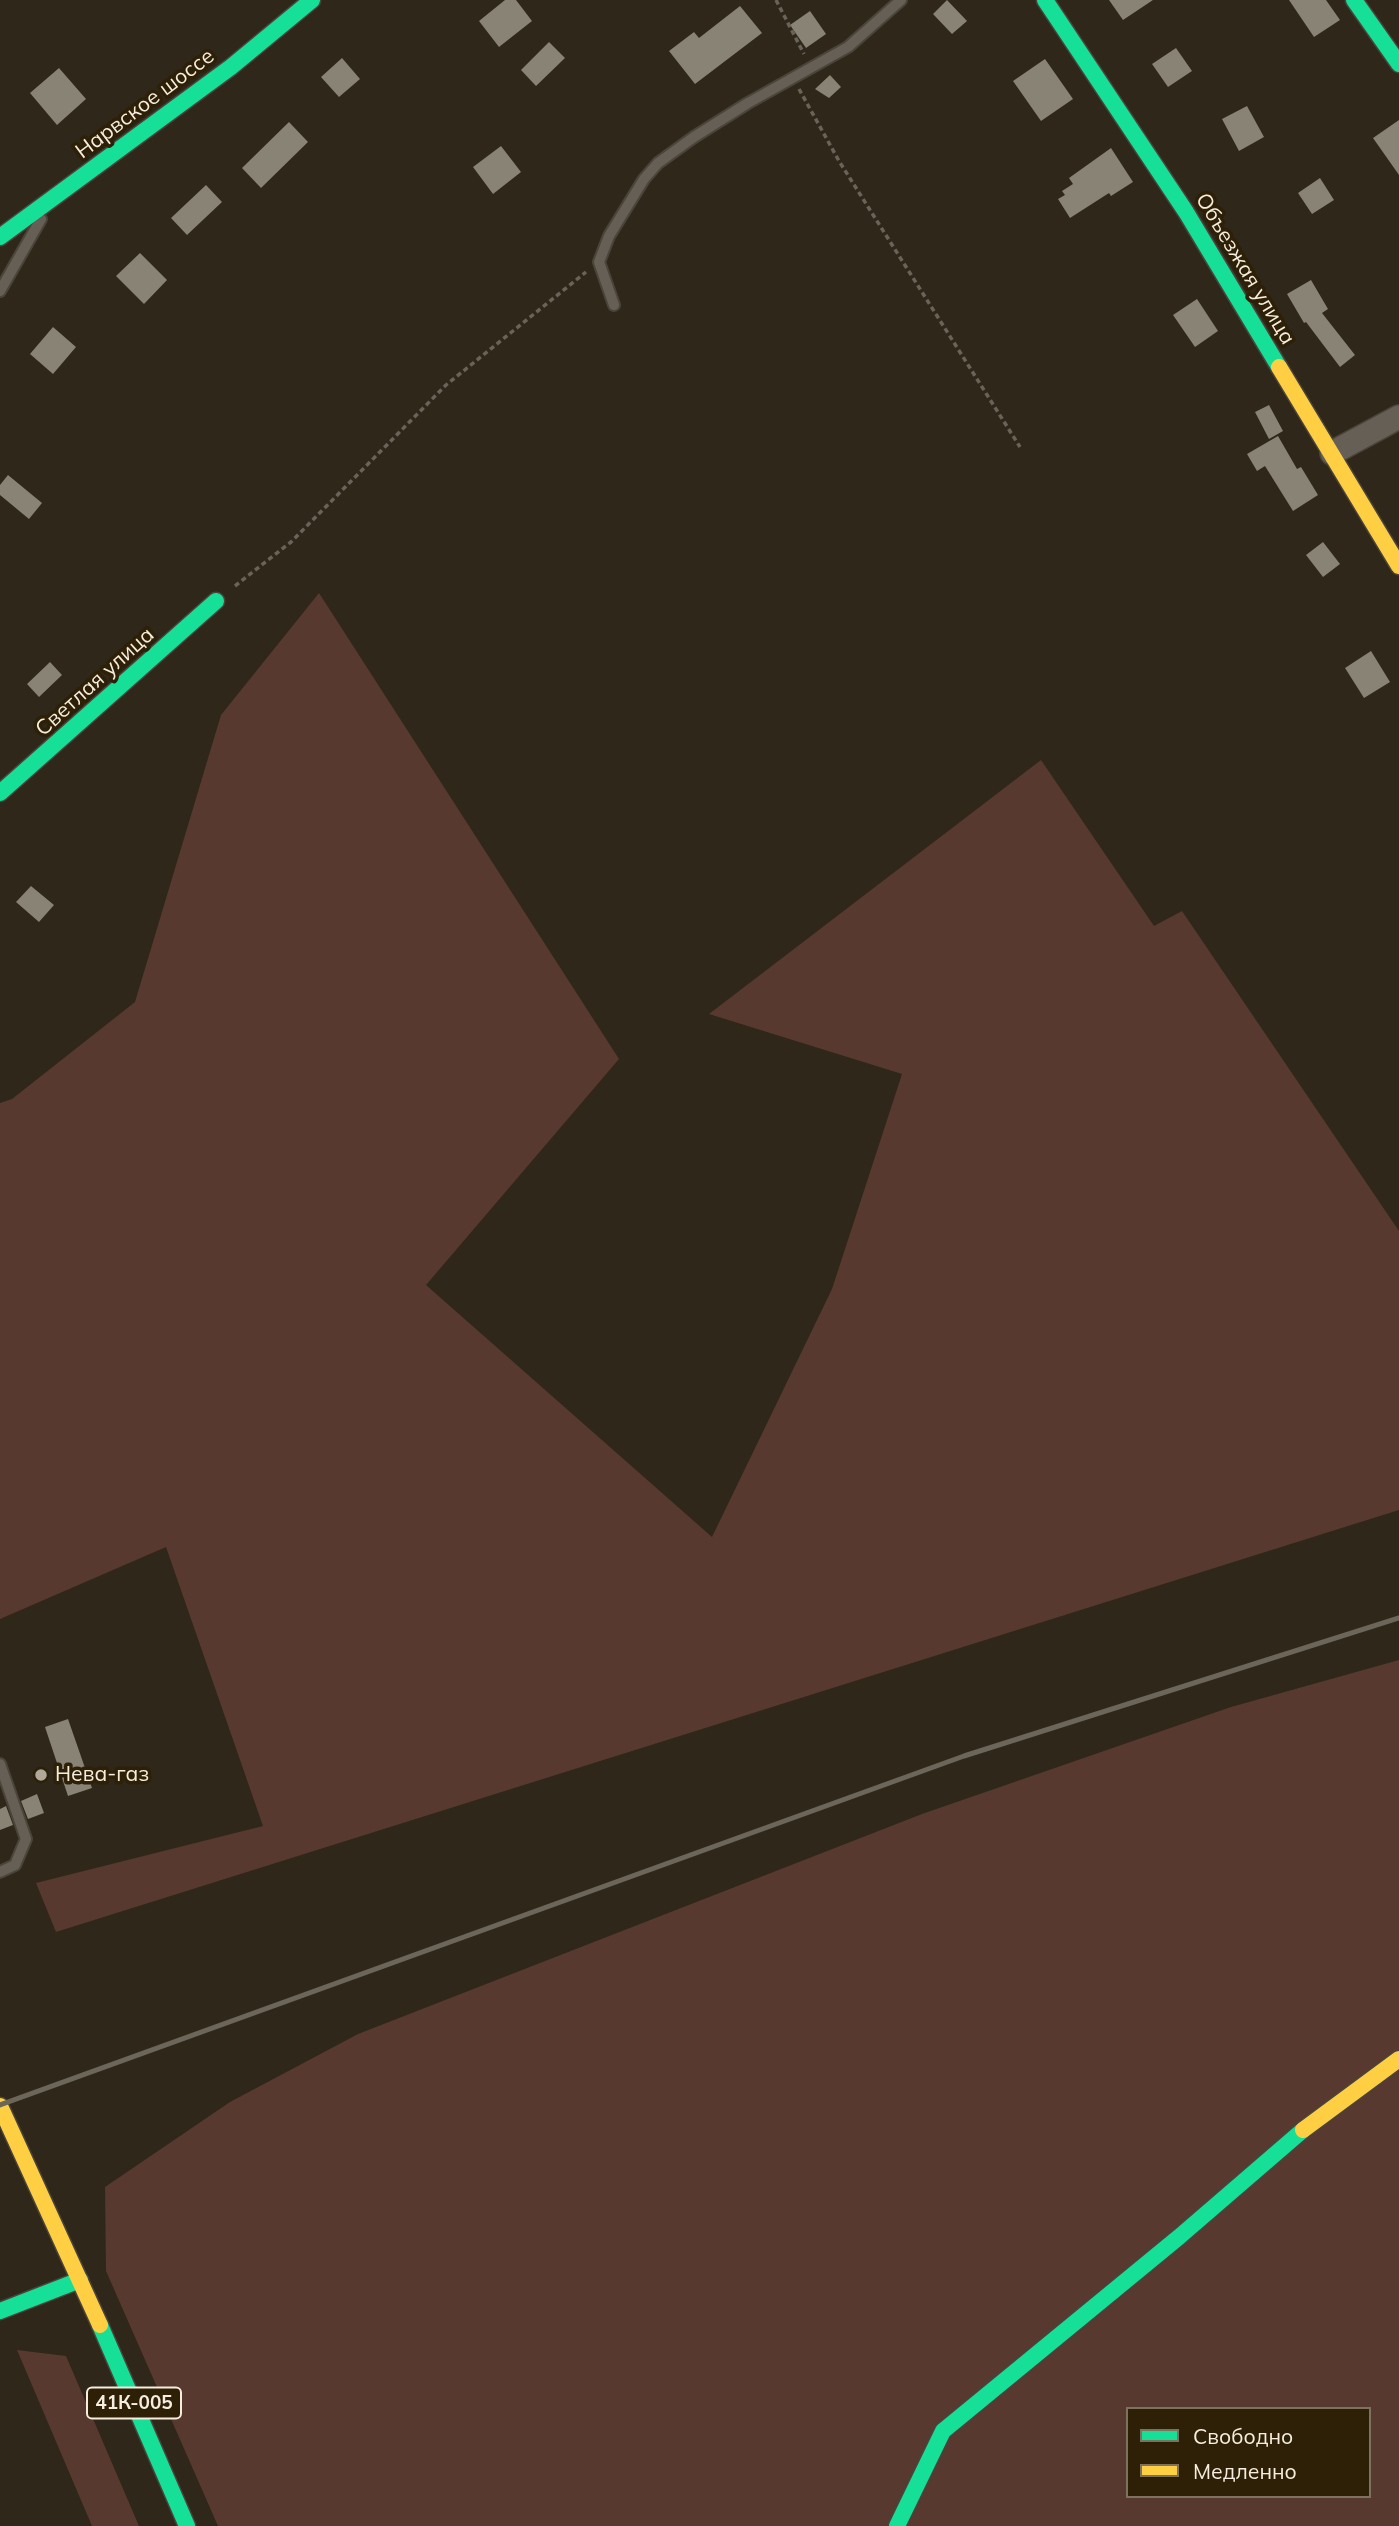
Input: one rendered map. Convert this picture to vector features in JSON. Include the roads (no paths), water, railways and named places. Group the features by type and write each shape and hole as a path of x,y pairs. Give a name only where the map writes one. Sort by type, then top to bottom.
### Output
{"street":[{"name":"Нарвское шоссе","path":"0,237 231,67 312,0"},
{"name":"Объезжая улица","path":"1045,0 1186,212 1399,566"},
{"path":"1354,0 1399,64"},
{"path":"1332,453 1399,417"},
{"name":"Светлая улица","path":"0,793 216,601"},
{"path":"897,2526 943,2431 1179,2237 1321,2115 1399,2059"},
{"name":"41К-005","path":"0,2106 80,2280 187,2526"},
{"path":"0,2311 80,2280"}],"lane":[{"path":"614,305 599,262 609,236 644,179 658,163 715,123 848,47 901,0"},
{"path":"0,290 53,199"},
{"path":"0,1764 26,1839 15,1865 0,1872"}],"railway":[{"path":"0,2105 964,1756 1399,1618"}],"place":[{"name":"Нева-газ","path":"41,1775"}]}
